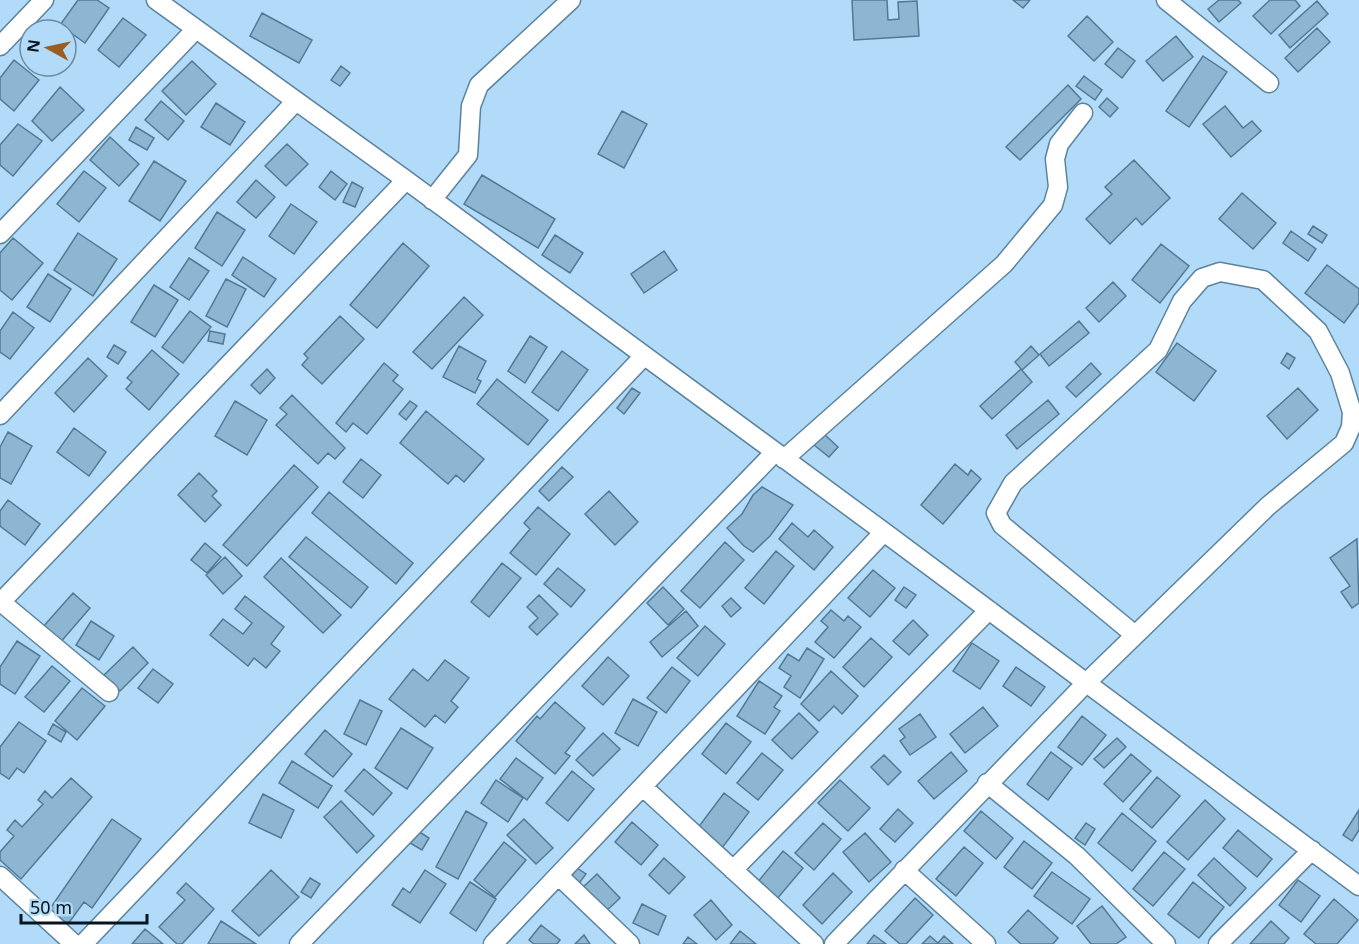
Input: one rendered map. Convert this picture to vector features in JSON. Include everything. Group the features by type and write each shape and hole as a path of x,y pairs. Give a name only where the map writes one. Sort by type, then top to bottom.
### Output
{"street":[{"path":"0,46 44,0"},
{"path":"156,0 406,180 780,455 1359,886"},
{"path":"432,200 468,155 471,106 479,85 571,0"},
{"path":"1166,0 1269,83"},
{"path":"0,234 196,29"},
{"path":"0,414 296,101"},
{"path":"299,944 780,455 1004,264 1053,205 1058,187 1055,159 1059,144 1083,113"},
{"path":"109,692 1,603 406,180"},
{"path":"834,944 1086,683 1268,506 1344,443 1350,427 1352,412 1340,373 1318,332 1263,280 1220,272 1202,278 1182,302 1158,350 1013,483 996,513 1002,525 1135,635"},
{"path":"83,944 644,356"},
{"path":"493,944 884,532"},
{"path":"733,870 989,610"},
{"path":"987,783 1077,856 1166,944"},
{"path":"643,787 814,944"},
{"path":"1218,944 1312,850"},
{"path":"904,870 986,944"},
{"path":"0,876 74,944"},
{"path":"558,876 630,944"}],"building":[{"path":"78,0 97,0 109,8 85,43 78,38 78,18 65,18"},
{"path":"852,0 887,0 888,20 899,19 898,2 917,1 919,36 854,40"},
{"path":"1013,0 1030,0 1023,8"},
{"path":"1219,0 1238,0 1241,3 1219,22 1208,9"},
{"path":"1270,0 1295,0 1300,6 1271,34 1253,16"},
{"path":"1317,1 1328,14 1290,48 1279,35"},
{"path":"262,13 312,40 299,63 250,36"},
{"path":"1087,16 1113,42 1094,61 1068,36"},
{"path":"123,18 146,35 119,67 98,50"},
{"path":"1317,28 1330,42 1298,72 1285,58"},
{"path":"1176,36 1193,57 1163,81 1146,61"},
{"path":"1118,48 1135,61 1122,78 1105,64"},
{"path":"1203,56 1227,72 1189,127 1166,111"},
{"path":"14,60 18,63 18,78 39,80 14,111 0,99 0,78"},
{"path":"192,61 216,84 186,115 162,91"},
{"path":"341,66 350,73 340,86 331,80"},
{"path":"1084,76 1102,90 1095,100 1076,86"},
{"path":"1068,85 1081,99 1020,160 1006,147"},
{"path":"60,87 84,110 52,141 32,121"},
{"path":"1107,98 1118,108 1110,117 1099,107"},
{"path":"161,101 184,121 168,140 145,120"},
{"path":"216,103 245,122 230,145 201,127"},
{"path":"1225,106 1243,128 1252,121 1261,131 1231,157 1203,124"},
{"path":"622,111 647,124 624,168 598,154"},
{"path":"18,124 42,141 13,176 0,165 0,145"},
{"path":"136,127 154,138 147,150 129,140"},
{"path":"110,137 139,164 119,186 90,160"},
{"path":"287,144 308,164 286,186 265,166"},
{"path":"1134,160 1170,198 1142,225 1136,218 1110,244 1086,219 1112,194 1105,187"},
{"path":"154,161 186,181 160,221 129,201"},
{"path":"84,171 106,188 79,222 57,204"},
{"path":"331,171 347,184 335,200 319,187"},
{"path":"482,175 555,219 538,248 464,204"},
{"path":"256,180 275,197 256,218 237,202"},
{"path":"352,182 363,188 355,207 343,202"},
{"path":"1242,193 1276,223 1253,249 1219,219"},
{"path":"291,204 317,222 294,254 269,236"},
{"path":"217,212 245,230 222,266 195,248"},
{"path":"1313,226 1327,235 1322,243 1308,234"},
{"path":"1291,231 1316,249 1308,261 1283,243"},
{"path":"78,233 117,259 93,296 54,270"},
{"path":"555,235 583,253 570,273 542,255"},
{"path":"13,238 43,263 12,300 0,290 0,253"},
{"path":"403,243 429,266 377,328 350,305"},
{"path":"1161,244 1189,266 1160,303 1132,280"},
{"path":"664,251 677,270 644,293 631,274"},
{"path":"243,257 276,279 264,297 232,275"},
{"path":"189,258 209,271 189,300 170,287"},
{"path":"1327,265 1359,289 1359,303 1344,323 1305,293"},
{"path":"48,274 71,289 50,322 27,307"},
{"path":"226,279 246,289 227,327 206,316"},
{"path":"1113,282 1126,296 1099,322 1086,308"},
{"path":"154,285 178,300 155,337 131,322"},
{"path":"464,297 483,315 432,369 413,352"},
{"path":"190,311 211,327 183,363 162,347"},
{"path":"13,312 34,328 10,359 0,352 0,331"},
{"path":"340,316 364,339 322,384 302,365 308,358 304,354"},
{"path":"1079,321 1089,333 1049,366 1040,354"},
{"path":"210,331 225,334 223,344 208,341"},
{"path":"530,336 547,347 525,383 508,371"},
{"path":"1177,343 1216,371 1194,401 1156,372"},
{"path":"114,345 126,352 118,364 107,357"},
{"path":"459,346 486,361 477,379 481,381 475,393 443,377"},
{"path":"1031,346 1039,355 1022,370 1015,362"},
{"path":"152,350 179,374 149,410 126,389 132,382 127,378"},
{"path":"562,351 588,370 558,411 532,392"},
{"path":"1287,353 1295,358 1289,369 1281,363"},
{"path":"88,358 107,376 74,412 55,393"},
{"path":"384,363 398,375 393,381 403,389 367,434 353,423 346,432 336,423"},
{"path":"1091,363 1101,374 1076,397 1066,387"},
{"path":"267,369 275,378 260,394 251,385"},
{"path":"1021,369 1032,382 992,419 980,406"},
{"path":"497,379 548,420 528,445 477,404"},
{"path":"632,388 640,393 624,414 617,408"},
{"path":"1298,388 1318,410 1287,439 1267,416"},
{"path":"292,395 345,448 335,459 328,453 318,464 276,425 287,414 280,408"},
{"path":"1048,400 1059,414 1017,449 1006,435"},
{"path":"235,401 267,420 247,455 215,436"},
{"path":"410,401 417,406 406,420 399,414"},
{"path":"426,411 484,459 464,482 456,475 448,484 400,443"},
{"path":"74,428 106,452 89,476 57,452"},
{"path":"8,432 32,446 11,484 0,478 0,447"},
{"path":"824,434 838,447 829,457 814,445"},
{"path":"361,459 381,475 363,498 343,482"},
{"path":"955,464 968,475 971,470 981,479 943,524 921,505"},
{"path":"294,465 318,487 247,566 223,545"},
{"path":"562,467 573,477 549,501 539,491"},
{"path":"199,473 217,491 212,496 221,505 205,522 178,495"},
{"path":"762,487 793,505 770,536 753,552 727,528 742,514 753,495"},
{"path":"609,491 638,522 615,545 585,514"},
{"path":"329,492 413,563 396,584 312,513"},
{"path":"8,500 40,524 25,545 0,526 0,511"},
{"path":"538,507 570,534 536,575 510,553 530,529 524,523"},
{"path":"792,523 808,537 814,530 833,547 814,570 779,539"},
{"path":"306,537 368,587 351,608 289,557"},
{"path":"1357,539 1359,603 1352,608 1341,592 1350,586 1330,558"},
{"path":"725,542 744,560 700,608 681,591"},
{"path":"205,543 221,557 207,573 191,560"},
{"path":"776,551 794,566 764,604 745,588"},
{"path":"225,557 242,576 223,594 206,575"},
{"path":"281,558 341,615 323,633 264,577"},
{"path":"502,563 521,578 489,617 471,602"},
{"path":"558,568 585,590 571,607 544,584"},
{"path":"873,570 895,588 870,617 848,598"},
{"path":"663,587 684,609 668,625 647,603"},
{"path":"904,587 916,595 906,608 895,600"},
{"path":"73,593 90,608 59,644 42,628"},
{"path":"539,595 558,614 537,635 529,627 538,618 527,607"},
{"path":"245,596 284,627 271,644 280,651 266,668 254,658 248,666 210,635 223,619 243,634 252,623 235,609"},
{"path":"731,598 741,608 731,617 722,606"},
{"path":"831,610 844,621 848,616 861,627 834,658 815,642 828,627 821,621"},
{"path":"686,611 698,626 662,657 650,642"},
{"path":"913,620 928,635 909,655 893,641"},
{"path":"91,621 114,636 99,660 76,645"},
{"path":"705,626 725,644 698,676 677,658"},
{"path":"871,638 892,657 864,687 843,667"},
{"path":"17,641 40,656 15,694 0,684 0,667"},
{"path":"972,643 999,661 980,689 953,671"},
{"path":"133,647 148,663 120,691 104,675"},
{"path":"807,648 824,659 800,698 784,687 791,676 779,668 788,654 799,661"},
{"path":"608,657 629,676 603,705 582,686"},
{"path":"445,660 469,678 451,701 458,707 445,723 435,715 425,727 389,699 413,669 428,681"},
{"path":"52,666 70,681 44,712 25,697"},
{"path":"672,667 690,681 666,713 647,698"},
{"path":"1016,667 1045,687 1031,706 1003,686"},
{"path":"153,669 173,684 158,703 138,688"},
{"path":"831,671 858,696 842,714 834,706 819,721 801,704"},
{"path":"759,681 782,696 774,707 780,711 765,734 737,716"},
{"path":"82,688 105,706 77,740 55,721"},
{"path":"633,699 657,712 638,746 615,733"},
{"path":"360,700 382,711 366,745 344,734"},
{"path":"555,702 585,728 565,753 570,756 555,774 516,741 537,716 540,719"},
{"path":"983,707 998,726 965,753 950,734"},
{"path":"799,713 818,732 792,759 772,740"},
{"path":"920,714 936,737 910,755 900,741 905,737 899,729"},
{"path":"1082,716 1106,735 1082,765 1058,747"},
{"path":"19,722 46,741 24,773 17,768 9,779 0,773 0,747"},
{"path":"726,723 751,742 726,774 702,754"},
{"path":"53,724 66,732 61,742 48,734"},
{"path":"401,728 433,748 407,789 375,768"},
{"path":"325,730 352,754 333,777 305,754"},
{"path":"603,733 620,749 593,776 576,760"},
{"path":"1117,738 1126,747 1104,768 1094,759"},
{"path":"951,752 967,771 934,799 918,781"},
{"path":"1051,752 1072,768 1048,800 1027,784"},
{"path":"762,753 783,770 758,800 737,783"},
{"path":"1131,754 1151,771 1123,802 1104,784"},
{"path":"884,755 901,772 888,785 871,767"},
{"path":"516,758 543,778 527,800 500,779"},
{"path":"292,761 332,786 318,808 279,783"},
{"path":"364,769 392,793 373,815 345,791"},
{"path":"572,771 594,789 568,821 546,803"},
{"path":"1157,777 1180,796 1152,828 1130,809"},
{"path":"71,778 92,797 21,879 0,860 0,852 14,836 7,830 15,820 22,827 43,804 38,800 45,791 52,798"},
{"path":"496,780 523,798 508,822 481,803"},
{"path":"840,780 870,808 848,831 818,803"},
{"path":"724,793 749,812 722,848 697,829"},
{"path":"263,794 294,810 281,838 249,823"},
{"path":"1205,800 1225,819 1188,860 1167,842"},
{"path":"341,801 374,836 357,853 324,817"},
{"path":"898,809 913,823 895,842 880,829"},
{"path":"1359,810 1359,830 1352,841 1343,835"},
{"path":"466,811 487,823 458,879 436,867"},
{"path":"981,811 1013,838 996,859 964,831"},
{"path":"1122,813 1156,841 1132,871 1098,843"},
{"path":"112,819 141,839 92,908 84,902 68,924 49,910"},
{"path":"524,819 553,848 536,864 507,835"},
{"path":"632,822 658,845 641,865 615,842"},
{"path":"823,823 841,839 814,870 795,853"},
{"path":"1086,823 1095,829 1085,845 1075,838"},
{"path":"1238,830 1272,859 1257,877 1223,848"},
{"path":"418,831 429,838 422,850 410,843"},
{"path":"865,833 891,862 869,882 843,852"},
{"path":"1024,841 1052,863 1032,889 1004,867"},
{"path":"504,842 526,860 495,897 474,880"},
{"path":"964,847 983,863 956,896 936,879"},
{"path":"783,851 803,868 776,900 757,883"},
{"path":"1164,852 1185,869 1153,906 1133,889"},
{"path":"664,858 685,877 669,894 649,875"},
{"path":"1214,858 1246,888 1230,906 1198,875"},
{"path":"577,868 586,874 577,886 569,879"},
{"path":"271,870 299,897 259,936 232,911"},
{"path":"425,870 446,884 420,923 392,905 403,888 410,893"},
{"path":"1052,872 1090,899 1072,924 1034,896"},
{"path":"833,873 852,892 822,924 803,905"},
{"path":"597,874 620,898 603,914 580,890"},
{"path":"310,878 320,884 311,898 301,892"},
{"path":"1298,880 1320,896 1301,922 1279,905"},
{"path":"470,882 496,899 476,931 450,913"},
{"path":"1193,882 1224,907 1199,938 1168,914"},
{"path":"186,883 214,909 182,944 177,944 159,927 185,900 177,893"},
{"path":"915,898 933,915 906,944 900,944 885,931"},
{"path":"1334,899 1358,920 1337,944 1316,944 1304,934"},
{"path":"711,900 732,925 716,940 694,915"},
{"path":"642,904 666,916 658,935 633,923"},
{"path":"1102,906 1126,937 1116,944 1091,944 1077,926"},
{"path":"1028,910 1058,938 1053,944 1021,944 1008,932"},
{"path":"221,921 256,944 208,944"},
{"path":"1271,921 1289,938 1284,944 1250,944"},
{"path":"541,925 560,940 557,944 534,944 529,940"},
{"path":"145,929 163,944 132,944"},
{"path":"740,931 756,944 730,944"},
{"path":"584,935 590,944 575,944"},
{"path":"874,935 886,944 867,944"},
{"path":"930,936 938,943 944,936 953,944 922,944"},
{"path":"688,937 697,944 683,944"}]}
